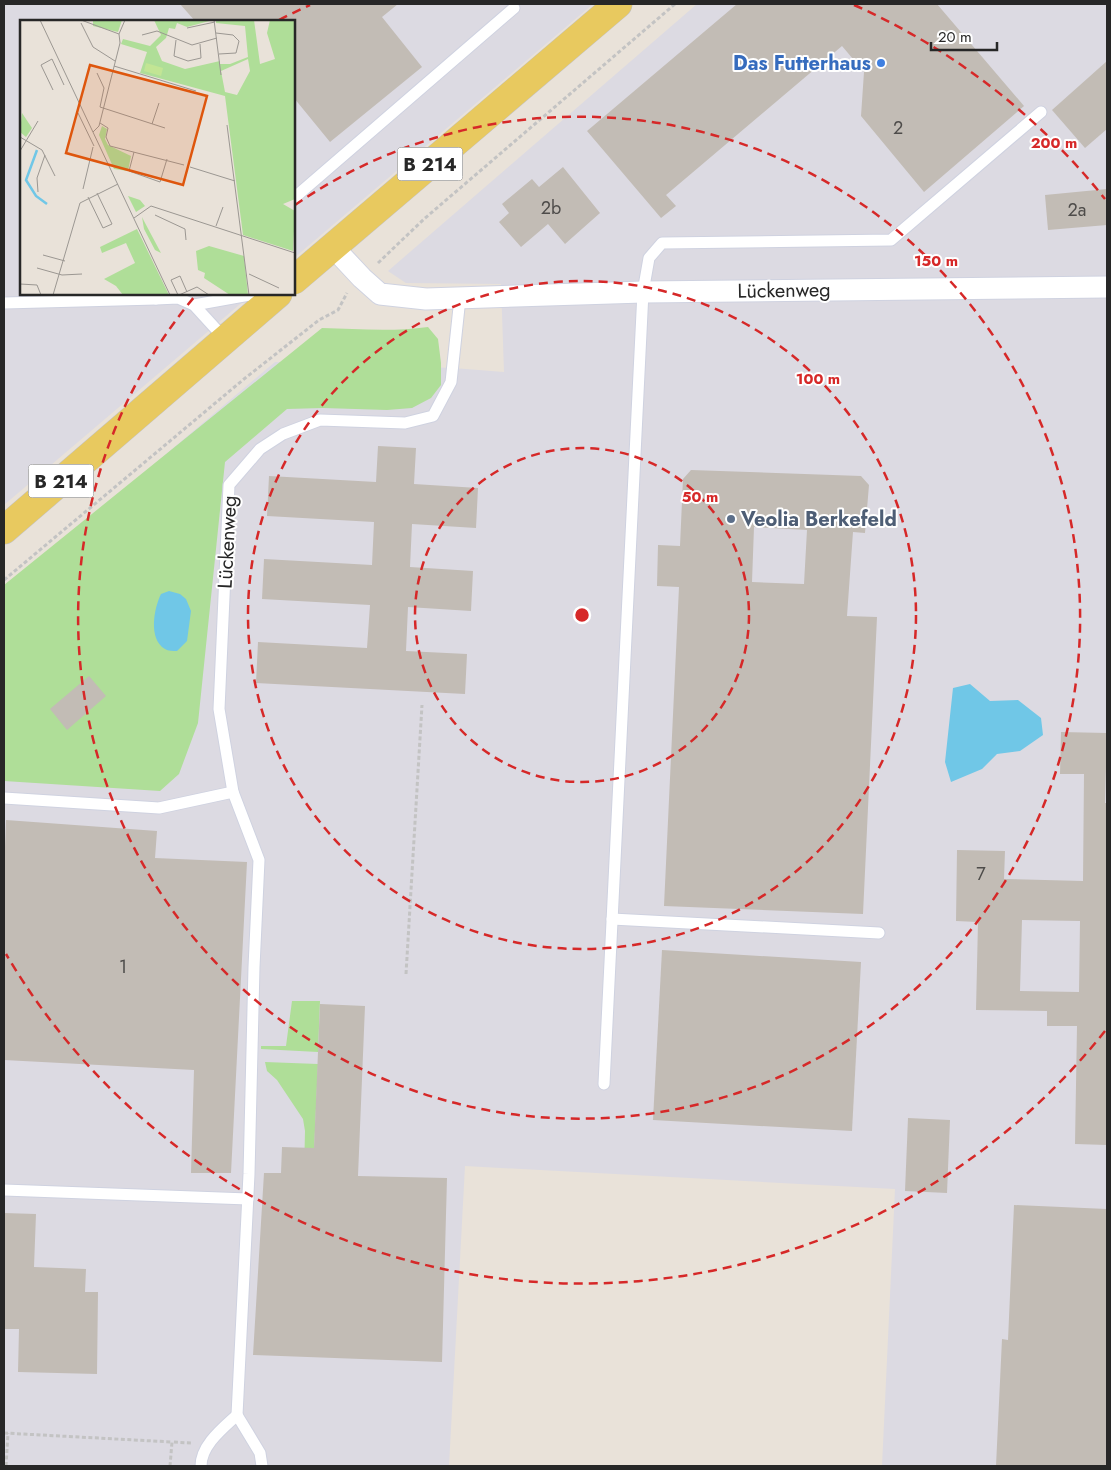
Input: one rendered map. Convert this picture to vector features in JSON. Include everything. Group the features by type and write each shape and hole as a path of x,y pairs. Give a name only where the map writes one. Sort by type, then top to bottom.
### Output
{"main road":[{"name":"B 214","path":"295,279 618,4"},
{"name":"B 214","path":"4,530 277,295"}],"street":[{"name":"Lückenweg","path":"334,247 362,278 380,294 426,299 643,292 1107,287"}],"lane":[{"path":"295,197 514,8"},
{"path":"604,1084 643,292 649,258 662,243 892,240 1041,112"},
{"path":"194,305 250,295"},
{"path":"4,303 180,296 194,305 225,339"},
{"name":"Lückenweg","path":"237,1415 248,1200 254,967 259,860 233,792 219,709 229,485 260,449 283,434 320,420 405,423 433,416 451,382 460,298"},
{"path":"4,798 159,808 233,792"},
{"path":"612,919 879,933"},
{"path":"4,1190 248,1200"},
{"path":"201,1466 204,1451 237,1415 260,1453 262,1466"}],"path":[{"path":"4,580 244,379 319,320 338,310 349,289 424,219 675,4"},
{"path":"406,974 422,705"},
{"path":"6,1466 6,1433 210,1443"},
{"path":"170,1466 172,1442"}],"shaded area":[{"path":"4,4 593,4 295,257 295,20 20,20 20,295 251,295 4,505"},
{"path":"697,4 1107,4 1107,1466 882,1466 895,1189 465,1166 449,1466 4,1466 4,591 275,362 453,368 504,372 501,284 406,283 388,271"}],"green space":[{"path":"428,327 438,339 441,363 441,385 431,398 412,408 387,410 287,409 225,462 198,723 179,774 160,791 4,781 4,585 322,328 388,330"},
{"path":"292,1001 320,1001 318,1052 261,1049 261,1046 286,1046"},
{"path":"265,1062 318,1064 313,1174 304,1174 305,1131 303,1119 277,1080 267,1071"}],"water":[{"path":"169,591 180,594 186,599 191,611 187,641 177,651 166,650 156,638 154,631 158,600 161,594"},
{"path":"970,684 990,701 1018,700 1041,718 1043,735 1020,751 997,754 982,769 951,782 945,762 953,688"}],"building":[{"path":"180,4 398,4 382,17 422,67 330,142 295,99 295,20 194,20"},
{"path":"737,4 937,4 1024,106 924,192 861,116 864,72 842,46 666,195 676,206 661,218 587,131"},
{"path":"1107,61 1107,129 1085,148 1052,110"},
{"path":"563,167 600,213 565,244 548,224 521,247 499,222 509,213 502,204 532,179 539,187"},
{"path":"1107,189 1107,225 1048,230 1045,195"},
{"path":"378,446 416,448 414,484 478,488 476,528 412,524 410,567 473,571 471,611 408,607 406,651 467,654 465,694 256,683 258,642 367,648 370,605 262,599 264,559 372,565 374,522 267,516 269,476 376,482"},
{"path":"691,470 861,476 869,485 865,533 853,532 847,616 877,617 863,914 664,906 679,587 657,586 658,545 680,546 683,479","holes":["754,527 807,530 804,584 752,582"]},
{"path":"89,676 106,696 67,730 50,709"},
{"path":"1061,732 1107,733 1105,803 1107,803 1107,1145 1075,1144 1077,1026 1047,1026 1047,1011 976,1010 978,922 956,921 957,850 1005,851 1004,879 1083,881 1084,774 1060,774","holes":["1022,920 1080,921 1079,992 1020,991"]},
{"path":"6,820 157,831 155,858 247,862 231,1173 191,1173 194,1070 4,1060 4,874"},
{"path":"662,950 861,962 852,1131 653,1120"},
{"path":"320,1004 365,1006 358,1176 447,1178 442,1362 253,1355 264,1173 281,1173 282,1147 314,1148"},
{"path":"908,1118 950,1120 947,1193 905,1191"},
{"path":"1014,1205 1107,1209 1107,1466 996,1466 1002,1339 1008,1340"},
{"path":"4,1213 36,1214 34,1267 86,1269 85,1292 98,1292 97,1374 18,1372 19,1329 4,1329"}],"place":[{"name":"Das Futterhaus","path":"881,63"},
{"name":"Veolia Berkefeld","path":"731,519"}]}
